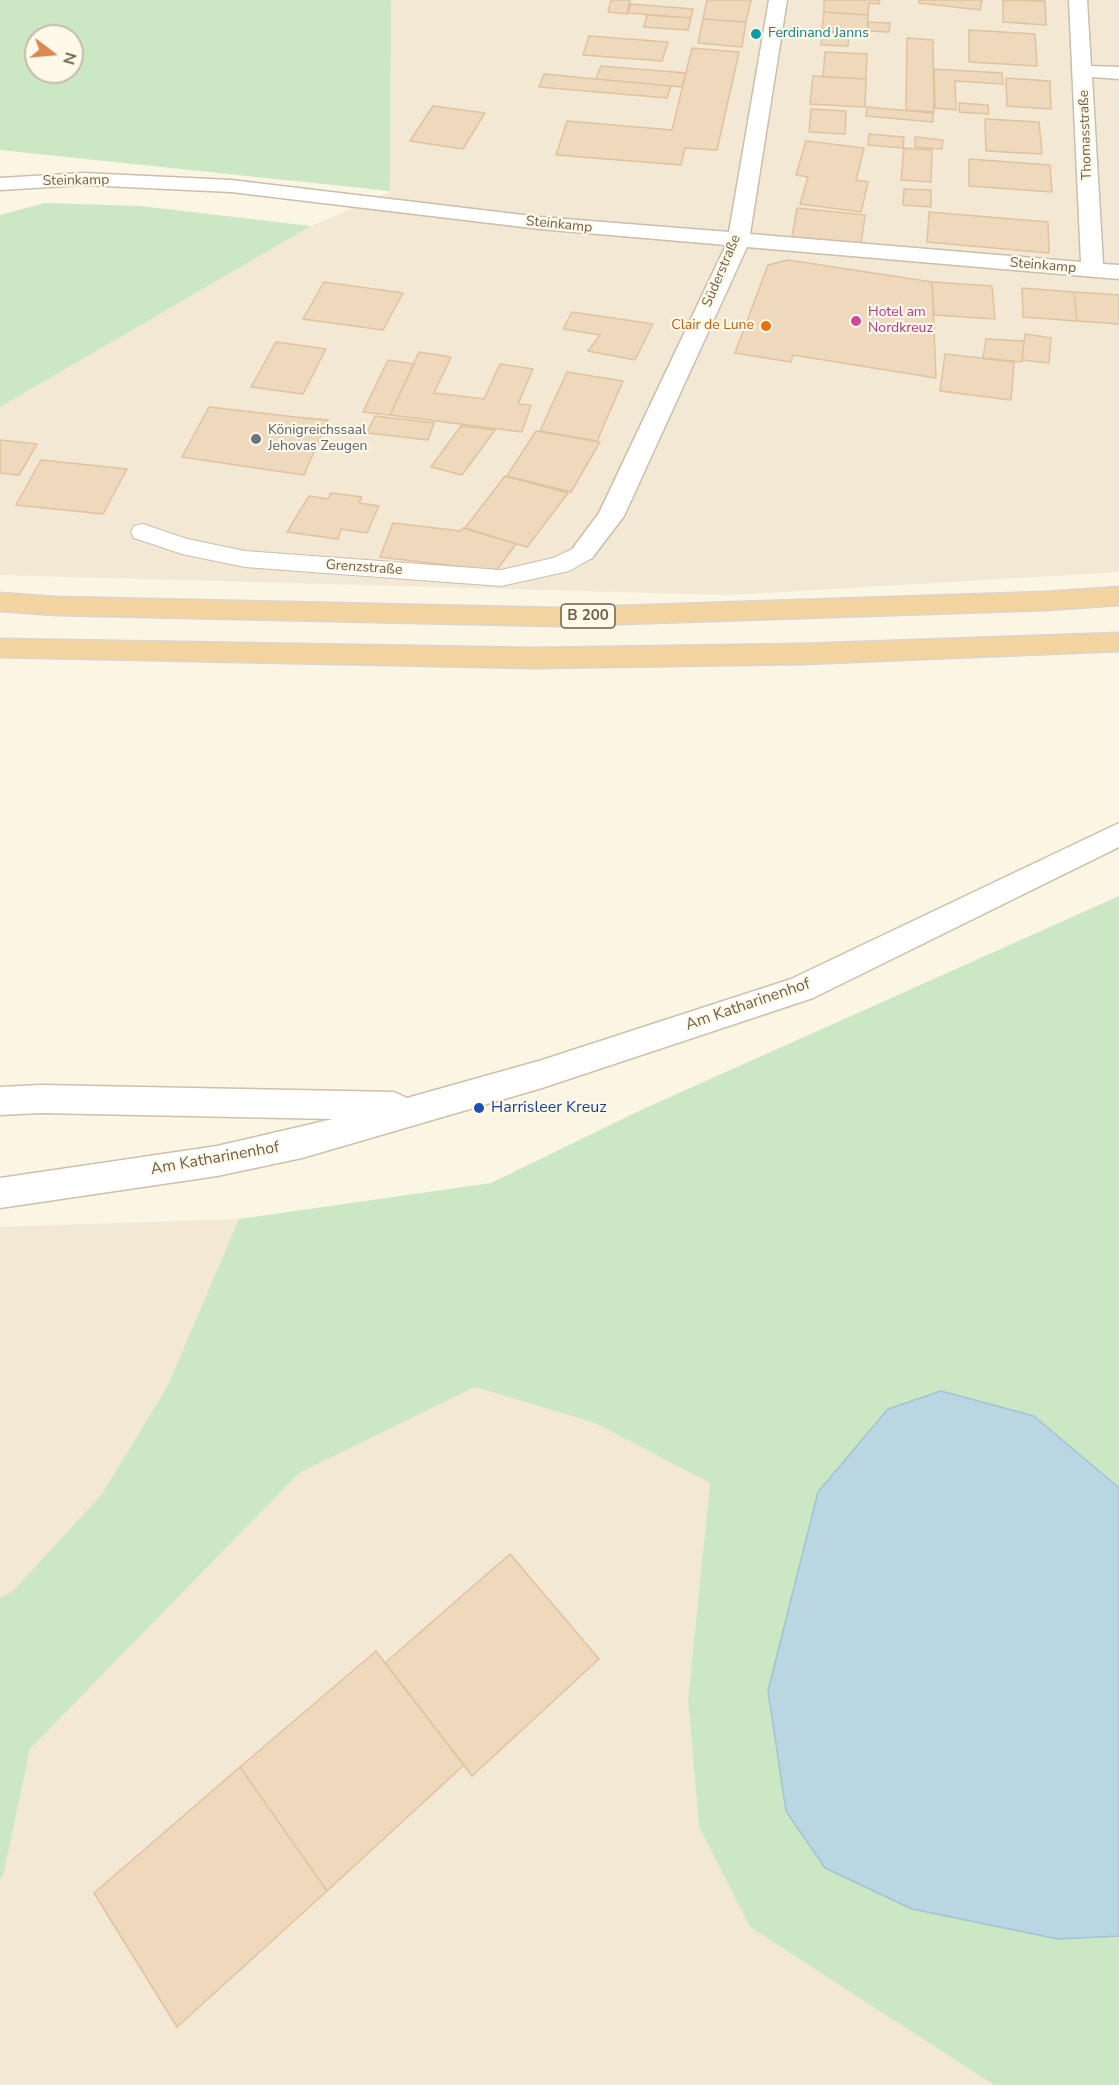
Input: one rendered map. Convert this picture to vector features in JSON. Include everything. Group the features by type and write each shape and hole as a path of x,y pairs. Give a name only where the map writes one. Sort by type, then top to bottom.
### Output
{"highway":[{"name":"B 200","path":"0,602 56,606 558,617 1034,601 1119,596"},
{"path":"0,648 56,651 535,658 814,654 1119,642"}],"street":[{"name":"Süderstraße","path":"584,552 611,516 738,242 778,0"},
{"name":"Thomasstraße","path":"1078,0 1092,270"},
{"path":"1083,71 1119,73"},
{"name":"Steinkamp","path":"0,184 83,179 231,186 540,223 738,242 1119,272"},
{"name":"Am Katharinenhof","path":"0,1192 217,1161 302,1143 542,1074 802,989 1119,834"},
{"name":"Am Katharinenhof","path":"0,1101 42,1099 426,1106"}],"lane":[{"name":"Grenzstraße","path":"143,532 182,546 245,559 501,578 560,565 584,552"}],"shaded area":[{"path":"391,0 1119,0 1119,572 729,595 0,575 0,407 311,226 390,192"},
{"path":"239,1219 168,1385 102,1494 12,1592 0,1598 0,1227"},
{"path":"475,1387 595,1423 710,1483 688,1700 699,1828 750,1927 994,2085 0,2085 0,1879 3,1877 30,1749 299,1473"}],"green space":[{"path":"0,0 391,0 390,191 0,150"},
{"path":"45,203 141,206 311,226 0,407 0,215"},
{"path":"1119,896 1119,1488 1034,1416 1058,1939 1119,1936 1119,2085 994,2085 750,1927 699,1827 688,1700 710,1483 595,1423 475,1387 299,1473 30,1749 3,1877 0,1879 0,1598 12,1592 102,1494 168,1385 239,1219 491,1183 641,1110"}],"water":[{"path":"941,1391 1034,1416 1119,1488 1119,1936 1058,1939 912,1909 825,1868 786,1811 768,1691 818,1492 888,1409"}],"building":[{"path":"611,0 630,0 627,14 608,12"},
{"path":"707,0 751,0 746,22 703,19"},
{"path":"824,0 880,0 879,4 869,3 868,15 824,12"},
{"path":"919,0 982,0 980,10 919,3"},
{"path":"1003,0 1045,1 1046,25 1003,22"},
{"path":"631,4 693,9 691,18 628,13"},
{"path":"824,12 868,15 867,34 822,31"},
{"path":"647,15 691,18 688,30 644,27"},
{"path":"703,19 746,22 742,47 698,43"},
{"path":"868,22 890,23 889,32 868,31"},
{"path":"969,30 1035,34 1037,66 969,62"},
{"path":"822,31 849,33 848,46 821,45"},
{"path":"589,36 668,42 662,61 583,55"},
{"path":"907,38 933,40 934,112 906,110"},
{"path":"692,48 739,52 717,150 685,148 681,165 556,155 567,121 672,130"},
{"path":"825,52 867,54 866,79 823,77"},
{"path":"601,66 686,73 682,87 596,79"},
{"path":"934,69 1002,73 1003,84 955,81 956,110 935,108"},
{"path":"544,74 671,86 667,98 539,87"},
{"path":"813,76 866,79 865,107 810,104"},
{"path":"1006,78 1050,81 1051,109 1007,106"},
{"path":"959,103 988,105 989,114 959,112"},
{"path":"433,106 485,113 463,149 410,141"},
{"path":"867,107 933,113 933,122 866,116"},
{"path":"811,109 846,111 845,134 809,132"},
{"path":"985,119 1039,122 1042,154 986,151"},
{"path":"869,134 904,137 903,148 868,145"},
{"path":"915,137 943,140 942,149 915,147"},
{"path":"806,141 864,148 856,180 868,182 861,212 800,204 808,177 796,175"},
{"path":"904,148 932,150 931,182 901,180"},
{"path":"969,159 1050,165 1052,192 969,186"},
{"path":"904,189 931,190 931,207 903,205"},
{"path":"797,208 865,215 861,244 792,237"},
{"path":"929,212 1048,222 1049,253 927,242"},
{"path":"788,260 932,282 936,378 793,355 791,362 735,353 768,265"},
{"path":"324,282 403,293 383,330 303,319"},
{"path":"932,282 992,286 995,319 934,315"},
{"path":"1022,288 1074,292 1077,321 1023,317"},
{"path":"1074,292 1119,295 1119,324 1077,321"},
{"path":"572,312 653,324 635,360 588,351 600,335 563,329"},
{"path":"1025,334 1051,338 1049,363 1022,360"},
{"path":"986,339 1024,341 1022,362 983,358"},
{"path":"276,342 326,349 303,394 251,387"},
{"path":"419,352 451,357 434,393 484,399 500,364 533,369 518,404 531,405 522,432 390,415"},
{"path":"945,354 1014,362 1011,400 940,391"},
{"path":"388,360 414,364 390,415 363,412"},
{"path":"567,372 623,381 597,441 540,431"},
{"name":"Königreichssaal Jehovas Zeugen","path":"209,407 328,420 304,475 182,457"},
{"path":"375,416 434,423 428,440 367,433"},
{"path":"461,426 495,430 462,475 431,467"},
{"path":"536,431 600,442 571,492 507,476"},
{"path":"0,440 37,444 19,475 0,473"},
{"path":"41,460 127,469 103,514 16,505"},
{"path":"505,476 568,493 527,547 465,528"},
{"path":"331,493 362,497 359,503 379,506 367,533 341,529 338,539 287,532 309,496 328,499"},
{"path":"393,523 461,531 463,528 516,544 496,571 380,557"},
{"path":"510,1554 599,1659 472,1776 385,1663"},
{"path":"376,1651 464,1765 327,1891 240,1767"},
{"path":"240,1767 327,1891 177,2027 94,1893"}],"place":[{"name":"Ferdinand Janns","path":"756,34"},
{"name":"Hotel am Nordkreuz","path":"856,321"},
{"name":"Clair de Lune","path":"766,326"},
{"name":"Königreichssaal Jehovas Zeugen","path":"256,439"},
{"name":"Harrisleer Kreuz","path":"479,1108"}]}
